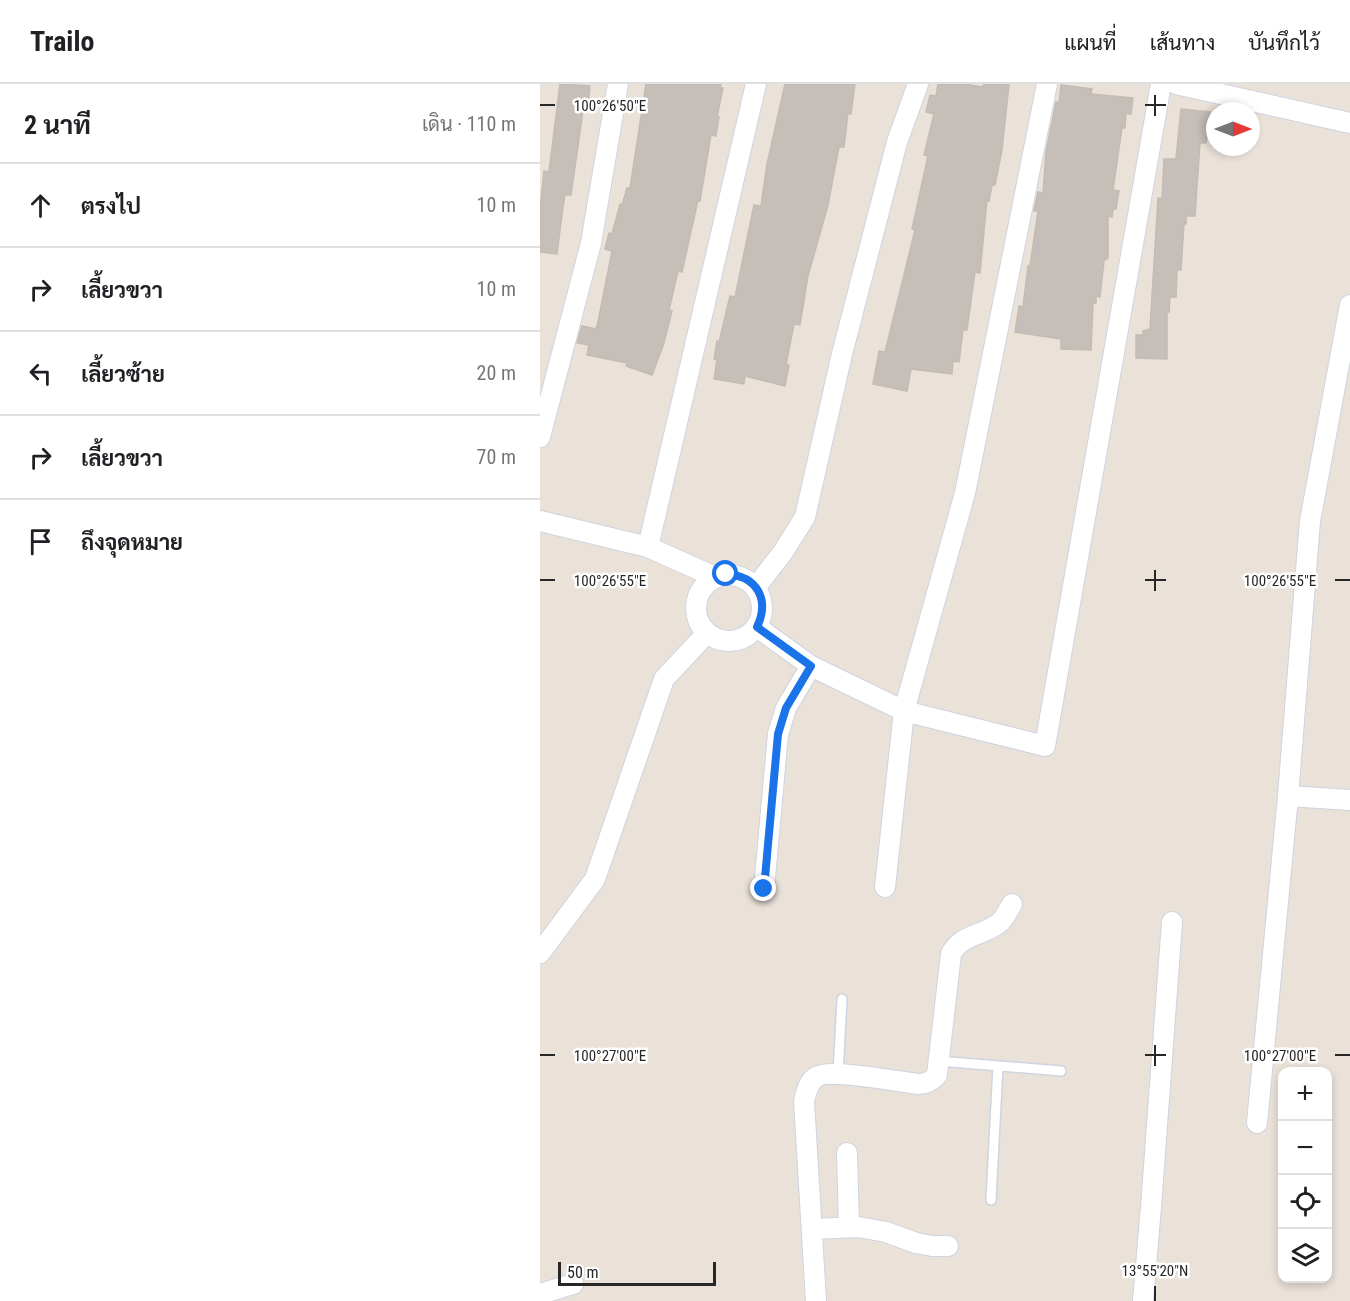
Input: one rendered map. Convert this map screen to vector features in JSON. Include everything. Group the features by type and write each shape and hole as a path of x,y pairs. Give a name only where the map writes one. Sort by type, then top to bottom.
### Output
{"street":[{"path":"540,437 591,243 618,84"},
{"path":"648,547 756,84"},
{"path":"756,587 783,552 805,517 844,343 897,142 918,84"},
{"path":"885,887 904,711 965,493 1047,84"},
{"path":"757,627 811,666 904,711 1045,746 1161,84"},
{"path":"1176,84 1234,90 1350,123"},
{"path":"1257,1123 1288,796 1310,521 1350,305"},
{"path":"540,520 648,547 715,577"},
{"path":"726,574 737,575 747,579 756,587 763,607 761,617 757,627 749,635 739,640 717,639 700,625 696,614 699,592 715,577 726,574"},
{"path":"540,954 595,879 664,679 707,633"},
{"path":"764,889 778,734 786,708 811,666"},
{"path":"1288,796 1350,800"},
{"path":"816,1301 804,1101 808,1087 813,1078 821,1074 925,1084 936,1075 951,954 960,942 977,932 990,929 1003,920 1012,904"},
{"path":"1143,1301 1172,922"},
{"path":"846,1153 849,1227"},
{"path":"812,1230 849,1227 886,1232 916,1243 948,1246"},
{"path":"540,1294 573,1284"}],"lane":[{"path":"838,1074 842,999"},
{"path":"938,1061 1062,1071"},
{"path":"992,1200 998,1066"}],"building":[{"path":"560,84 590,86 588,105 584,104 571,195 565,195 557,254 540,252 540,210 544,171 549,172"},
{"path":"646,84 721,84 720,88 723,88 716,136 711,135 700,201 698,200 682,272 678,271 664,343 652,375 626,366 627,363 587,355 589,345 577,343 582,326 596,329 598,322 612,251 605,249 609,233 612,234 620,204 622,205 627,188 630,188"},
{"path":"785,84 855,84 851,114 848,113 844,147 839,147 828,205 808,276 800,325 794,324 786,365 789,365 785,386 745,376 744,384 714,379 717,341 719,342 730,296 735,297 754,205 761,206 767,164"},
{"path":"938,84 983,87 984,84 1009,84 1002,150 995,185 992,185 989,201 987,200 980,273 975,272 967,330 963,330 959,362 953,361 952,374 911,369 907,391 873,384 879,351 885,352 915,230 912,229 928,156 924,155 934,114 926,112 930,95 936,96"},
{"path":"1061,85 1092,89 1091,94 1133,98 1131,114 1126,113 1125,128 1122,128 1113,190 1119,191 1116,209 1113,209 1112,217 1108,216 1108,258 1104,261 1100,297 1096,296 1096,303 1093,303 1091,350 1061,349 1061,339 1015,332 1019,306 1023,307 1028,266 1030,266 1038,211 1034,211 1038,192 1043,193 1046,152 1056,102 1059,103"},
{"path":"1181,109 1206,112 1206,143 1200,143 1195,216 1186,216 1181,270 1177,270 1176,297 1170,297 1169,312 1167,312 1167,359 1136,358 1136,335 1143,335 1143,331 1150,329 1158,198 1162,199 1164,159 1176,159"}],"route":[{"path":"726,574 747,579 756,587 763,607 757,627 811,666 786,708 778,734 764,889"}]}
